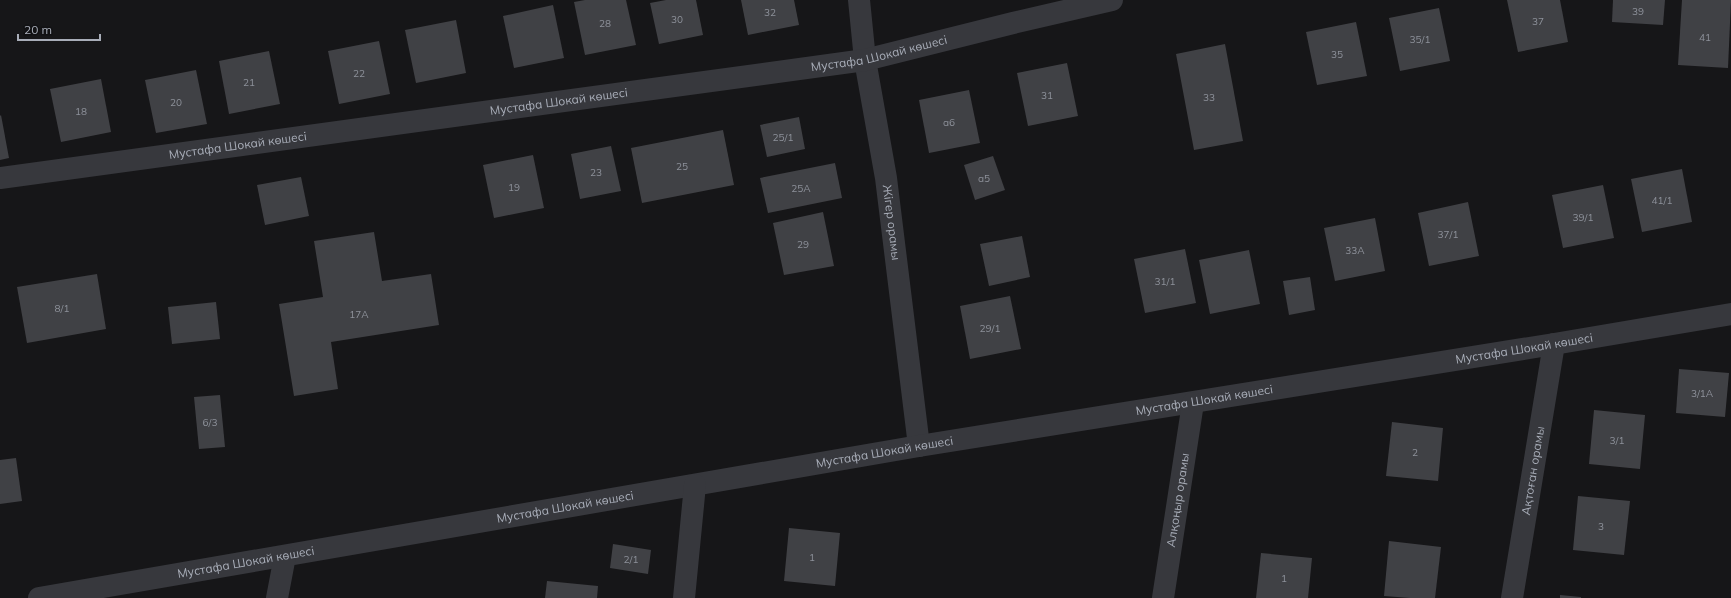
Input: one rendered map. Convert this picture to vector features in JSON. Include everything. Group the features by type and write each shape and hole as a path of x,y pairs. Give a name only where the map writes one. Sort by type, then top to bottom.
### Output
{"street":[{"name":"Жігер орамы","path":"859,0 865,60 886,178 919,446"},
{"name":"Мустафа Шокай көшесі","path":"0,178 865,60 1112,0"},
{"name":"Мустафа Шокай көшесі","path":"39,598 919,446 1193,403 1731,314"},
{"name":"Ақтоған орамы","path":"1512,598 1554,344"},
{"name":"Алқоңыр орамы","path":"1163,598 1193,403"},
{"path":"684,598 695,485"},
{"path":"277,598 285,556"}],"building":[{"path":"585,0 626,0 636,45 585,55 574,2"},
{"path":"666,0 696,0 703,35 659,44 650,3"},
{"path":"741,0 794,0 799,25 748,35"},
{"path":"1507,0 1560,0 1568,42 1518,52"},
{"path":"1613,0 1665,0 1663,25 1612,22"},
{"path":"1682,0 1731,0 1728,68 1678,65"},
{"path":"553,5 564,58 514,68 503,16"},
{"path":"1439,8 1450,61 1400,71 1389,18"},
{"path":"456,20 466,73 416,83 405,30"},
{"path":"1356,22 1367,76 1317,85 1306,32"},
{"path":"379,41 390,94 339,104 328,51"},
{"path":"1225,44 1243,141 1194,150 1176,54"},
{"path":"269,51 280,104 229,114 219,61"},
{"path":"1067,63 1078,116 1028,126 1017,73"},
{"path":"196,70 207,124 156,133 145,80"},
{"path":"101,79 111,132 61,142 50,89"},
{"path":"969,90 980,143 929,153 919,100"},
{"path":"1,115 9,158 0,160 0,116"},
{"path":"799,117 805,149 767,157 760,125"},
{"path":"723,130 734,185 642,203 631,148"},
{"path":"611,146 621,191 580,199 571,154"},
{"path":"533,155 544,208 494,218 483,165"},
{"path":"993,156 1005,190 975,200 964,165"},
{"path":"835,163 842,198 768,213 760,178"},
{"path":"1682,169 1692,222 1642,232 1631,179"},
{"path":"301,177 309,216 265,225 257,185"},
{"path":"1603,185 1614,238 1563,248 1552,195"},
{"path":"1468,202 1479,256 1429,266 1418,213"},
{"path":"823,212 834,266 784,275 773,223"},
{"path":"1375,218 1385,271 1335,281 1324,228"},
{"path":"374,232 382,281 431,274 439,325 331,342 338,389 294,396 279,304 323,297 314,241"},
{"path":"1022,236 1030,277 989,286 980,244"},
{"path":"1185,249 1196,303 1145,313 1134,259"},
{"path":"1249,250 1260,304 1210,314 1199,260"},
{"path":"97,274 106,329 27,343 17,287"},
{"path":"1310,277 1315,310 1289,315 1283,281"},
{"path":"1010,296 1021,349 970,359 960,306"},
{"path":"216,302 220,339 172,344 168,307"},
{"path":"1679,369 1729,373 1725,417 1676,413"},
{"path":"220,395 225,447 199,449 194,397"},
{"path":"1594,410 1645,415 1640,469 1589,464"},
{"path":"1392,422 1443,428 1438,481 1386,476"},
{"path":"16,458 22,501 0,504 0,460"},
{"path":"1578,496 1630,501 1624,555 1573,550"},
{"path":"789,528 840,533 835,586 784,581"},
{"path":"1389,541 1441,547 1435,598 1384,596"},
{"path":"613,544 651,550 648,574 610,568"},
{"path":"1261,553 1312,558 1308,598 1256,598"},
{"path":"547,581 598,586 597,598 545,598"},
{"path":"1560,595 1581,597 1581,598 1560,598"}]}
